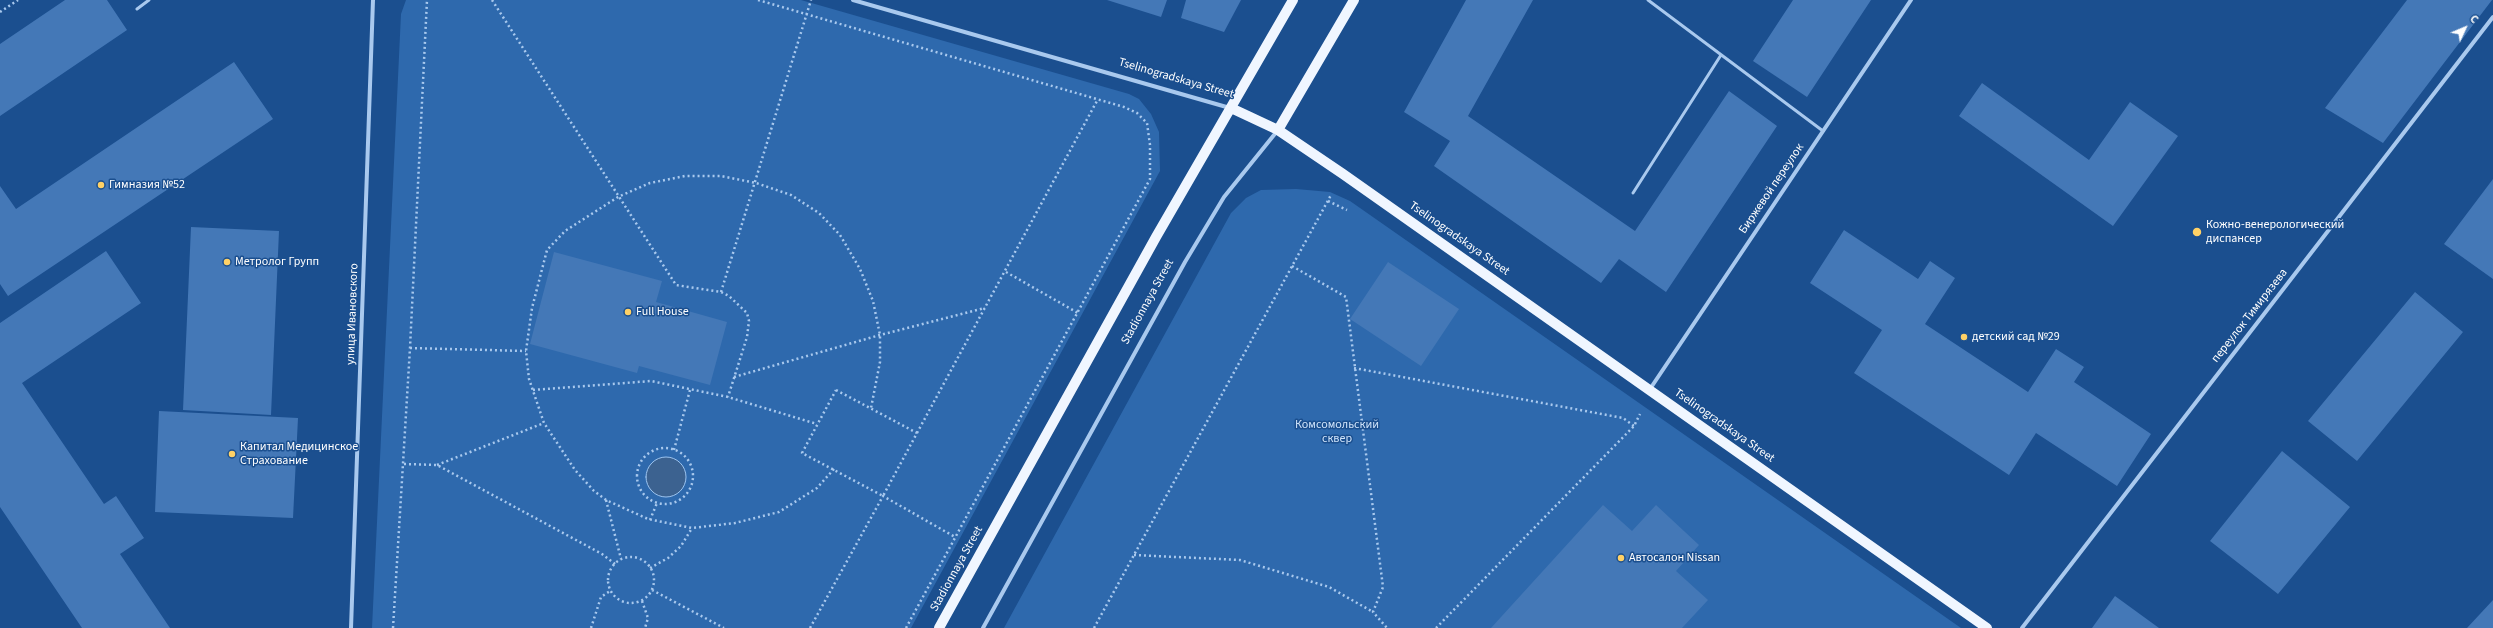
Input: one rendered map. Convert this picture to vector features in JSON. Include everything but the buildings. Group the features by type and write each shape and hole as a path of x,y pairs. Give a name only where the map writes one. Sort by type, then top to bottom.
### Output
{"main road":[{"name":"Stadionnaya Street","path":"939,628 1156,237 1293,0"},
{"name":"Stadionnaya Street","path":"1278,130 1354,0"},
{"name":"Tselinogradskaya Street","path":"1231,108 1278,130 1343,174 1987,628"}],"street":[{"name":"улица Ивановского","path":"351,628 373,0"},
{"name":"Tselinogradskaya Street","path":"853,0 1231,108"},
{"name":"Биржевой переулок","path":"1650,389 1911,0"},
{"name":"переулок Тимирязева","path":"2022,628 2493,17"},
{"name":"Stadionnaya Street","path":"983,628 1185,262 1224,197 1278,130"}],"lane":[{"path":"137,9 149,0"},
{"path":"1648,0 1823,131"},
{"path":"1633,192 1721,54"}],"path":[{"path":"0,12 18,0"},
{"path":"393,628 404,464 427,0"},
{"path":"492,0 676,285 721,292 729,296 747,313 749,321 747,337 728,397"},
{"path":"758,0 1124,106 1137,113 1147,123 1150,145 1150,179 906,628"},
{"path":"721,292 811,0"},
{"path":"810,628 1006,272 1098,99"},
{"path":"1094,628 1343,174"},
{"path":"834,470 817,488 779,512 735,523 692,528 650,520 606,500 594,491 575,470 544,423 529,379 526,351 532,308 547,250 565,231 618,197 650,183 685,176 721,176 756,182 791,195 819,212 840,235 860,269 873,301 880,335 880,362 871,408"},
{"path":"1292,266 1346,297 1383,587 1373,612"},
{"path":"1006,272 1078,313"},
{"path":"734,378 880,335 986,307"},
{"path":"410,348 526,351"},
{"path":"1354,368 1623,418 1634,426"},
{"path":"533,390 651,381 728,397 810,420 817,424"},
{"path":"1436,628 1634,426 1650,389"},
{"path":"674,450 690,390"},
{"path":"917,433 836,390 802,453 883,496 955,537"},
{"path":"404,464 437,465 544,423"},
{"path":"674,450 682,454 692,470 690,489 676,502 657,503 642,492 637,473 646,456 654,451 674,450"},
{"path":"437,465 602,554 615,564"},
{"path":"606,500 621,559"},
{"path":"650,520 657,503"},
{"path":"650,568 668,558 682,546 692,528"},
{"path":"1134,555 1240,560 1329,587 1373,612 1387,628"},
{"path":"638,558 650,568 653,575 652,590 642,601 628,603 621,601 610,591 608,577 615,564 621,559 638,558"},
{"path":"652,590 724,628"},
{"path":"591,628 601,597 610,591"},
{"path":"642,601 648,618 645,628"}],"green space":[{"path":"406,0 801,0 1129,94 1139,99 1151,114 1159,132 1160,171 911,628 372,628 401,14"},
{"name":"Комсомольский сквер","path":"1296,189 1330,192 1350,201 1961,628 1004,628 1231,213 1246,198 1261,190"}],"shaded area":[{"path":"666,457 674,459 680,463 684,469 686,477 684,485 680,491 674,495 666,497 658,495 652,491 648,485 646,477 648,469 652,463 658,459"}],"place":[{"name":"Гимназия №52","path":"101,185"},
{"name":"Кожно-венерологический диспансер","path":"2197,232"},
{"name":"Метролог Групп","path":"227,262"},
{"name":"Full House","path":"628,312"},
{"name":"детский сад №29","path":"1964,337"},
{"name":"Капитал Медицинское Страхование","path":"232,454"},
{"name":"Автосалон Nissan","path":"1621,558"}]}
